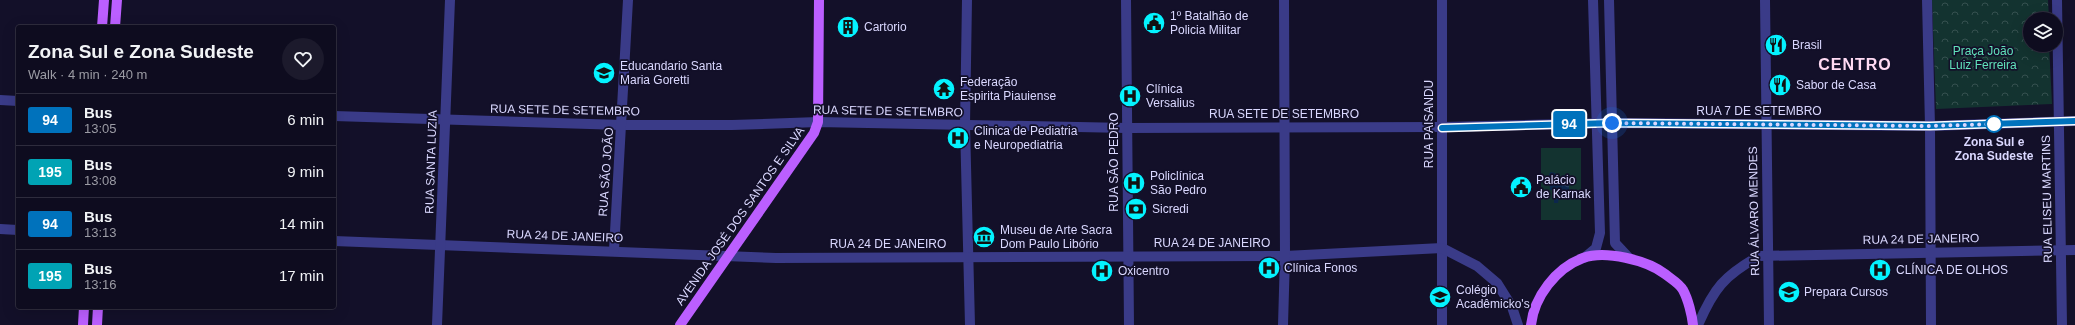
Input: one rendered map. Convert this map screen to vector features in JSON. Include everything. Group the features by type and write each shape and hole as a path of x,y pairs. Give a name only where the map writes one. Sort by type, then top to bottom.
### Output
{"main road":[{"path":"102,25 104,0"},
{"path":"116,25 117,0"},
{"name":"AVENIDA JOSÉ DOS SANTOS E SILVA","path":"680,325 814,133 818,122 819,0"},
{"path":"1531,325 1536,306 1547,286 1561,271 1584,258 1607,256 1629,258 1658,268 1683,289 1693,325"},
{"path":"83,325 84,309"},
{"path":"97,325 98,309"}],"street":[{"name":"RUA SANTA LUZIA","path":"437,325 450,0"},
{"name":"RUA SÃO JOÃO","path":"614,250 628,0"},
{"path":"967,0 965,125 970,325"},
{"name":"RUA SÃO PEDRO","path":"1126,0 1128,325"},
{"path":"1283,325 1285,256 1284,0"},
{"name":"RUA PAISANDU","path":"1442,0 1442,325"},
{"path":"1584,258 1596,248 1599,242 1593,0"},
{"path":"1608,0 1615,243 1629,258"},
{"name":"RUA ÁLVARO MENDES","path":"1765,0 1769,325"},
{"path":"1927,0 1930,126 1931,325"},
{"name":"RUA ELISEU MARTINS","path":"2057,0 2062,325"},
{"path":"1593,16 1609,16"},
{"path":"1595,60 1609,59"},
{"path":"0,100 16,101"},
{"name":"RUA SETE DE SETEMBRO","path":"336,116 622,125 732,126 818,122 1127,128 1442,128"},
{"name":"RUA 7 DE SETEMBRO","path":"1442,128 1612,123 1930,126 2075,121"},
{"path":"1598,191 1613,191"},
{"path":"0,229 16,230"},
{"name":"RUA 24 DE JANEIRO","path":"336,241 614,250 726,257 1285,256 1442,248"},
{"path":"1442,248 1476,266 1497,283 1512,307 1518,325"},
{"name":"RUA 24 DE JANEIRO","path":"1767,254 2075,250"},
{"path":"1698,325 1712,295 1724,279 1759,256 1767,254"}],"green space":[{"name":"Praça João Luiz Ferreira","path":"1932,0 2048,0 2049,12 2023,12 2023,52 2049,52 2052,104 1936,109"},
{"path":"1541,148 1581,148 1581,220 1541,220"}],"water":[{"path":"1551,172 1555,173 1559,182 1563,180 1563,175 1569,175 1569,196 1566,197 1564,192 1560,192 1558,203 1554,203 1554,190 1550,190 1549,174"}],"bus line":[{"name":"94","path":"1442,128 1612,123 1930,126 2075,121"}],"place":[{"name":"1º Batalhão de Policia Militar","path":"1154,23"},
{"name":"Cartorio","path":"848,27"},
{"name":"Brasil","path":"1776,45"},
{"name":"Educandario Santa Maria Goretti","path":"604,73"},
{"name":"Sabor de Casa","path":"1780,85"},
{"name":"Federação Espirita Piauiense","path":"944,89"},
{"name":"Clínica Versalius","path":"1130,96"},
{"name":"Zona Sul e Zona Sudeste","path":"1994,124"},
{"name":"Clinica de Pediatria e Neuropediatria","path":"958,138"},
{"name":"Policlínica São Pedro","path":"1134,183"},
{"name":"Palácio de Karnak","path":"1521,187"},
{"name":"Sicredi","path":"1136,209"},
{"name":"Museu de Arte Sacra Dom Paulo Libório","path":"984,237"},
{"name":"Clínica Fonos","path":"1269,268"},
{"name":"CLÍNICA DE OLHOS","path":"1880,270"},
{"name":"Oxicentro","path":"1102,271"},
{"name":"Prepara Cursos","path":"1789,292"},
{"name":"Colégio Acadêmicko's","path":"1440,297"}],"district":[{"name":"CENTRO","path":"1855,64"}],"route":[{"path":"1612,123 1930,126 1994,124"}]}
